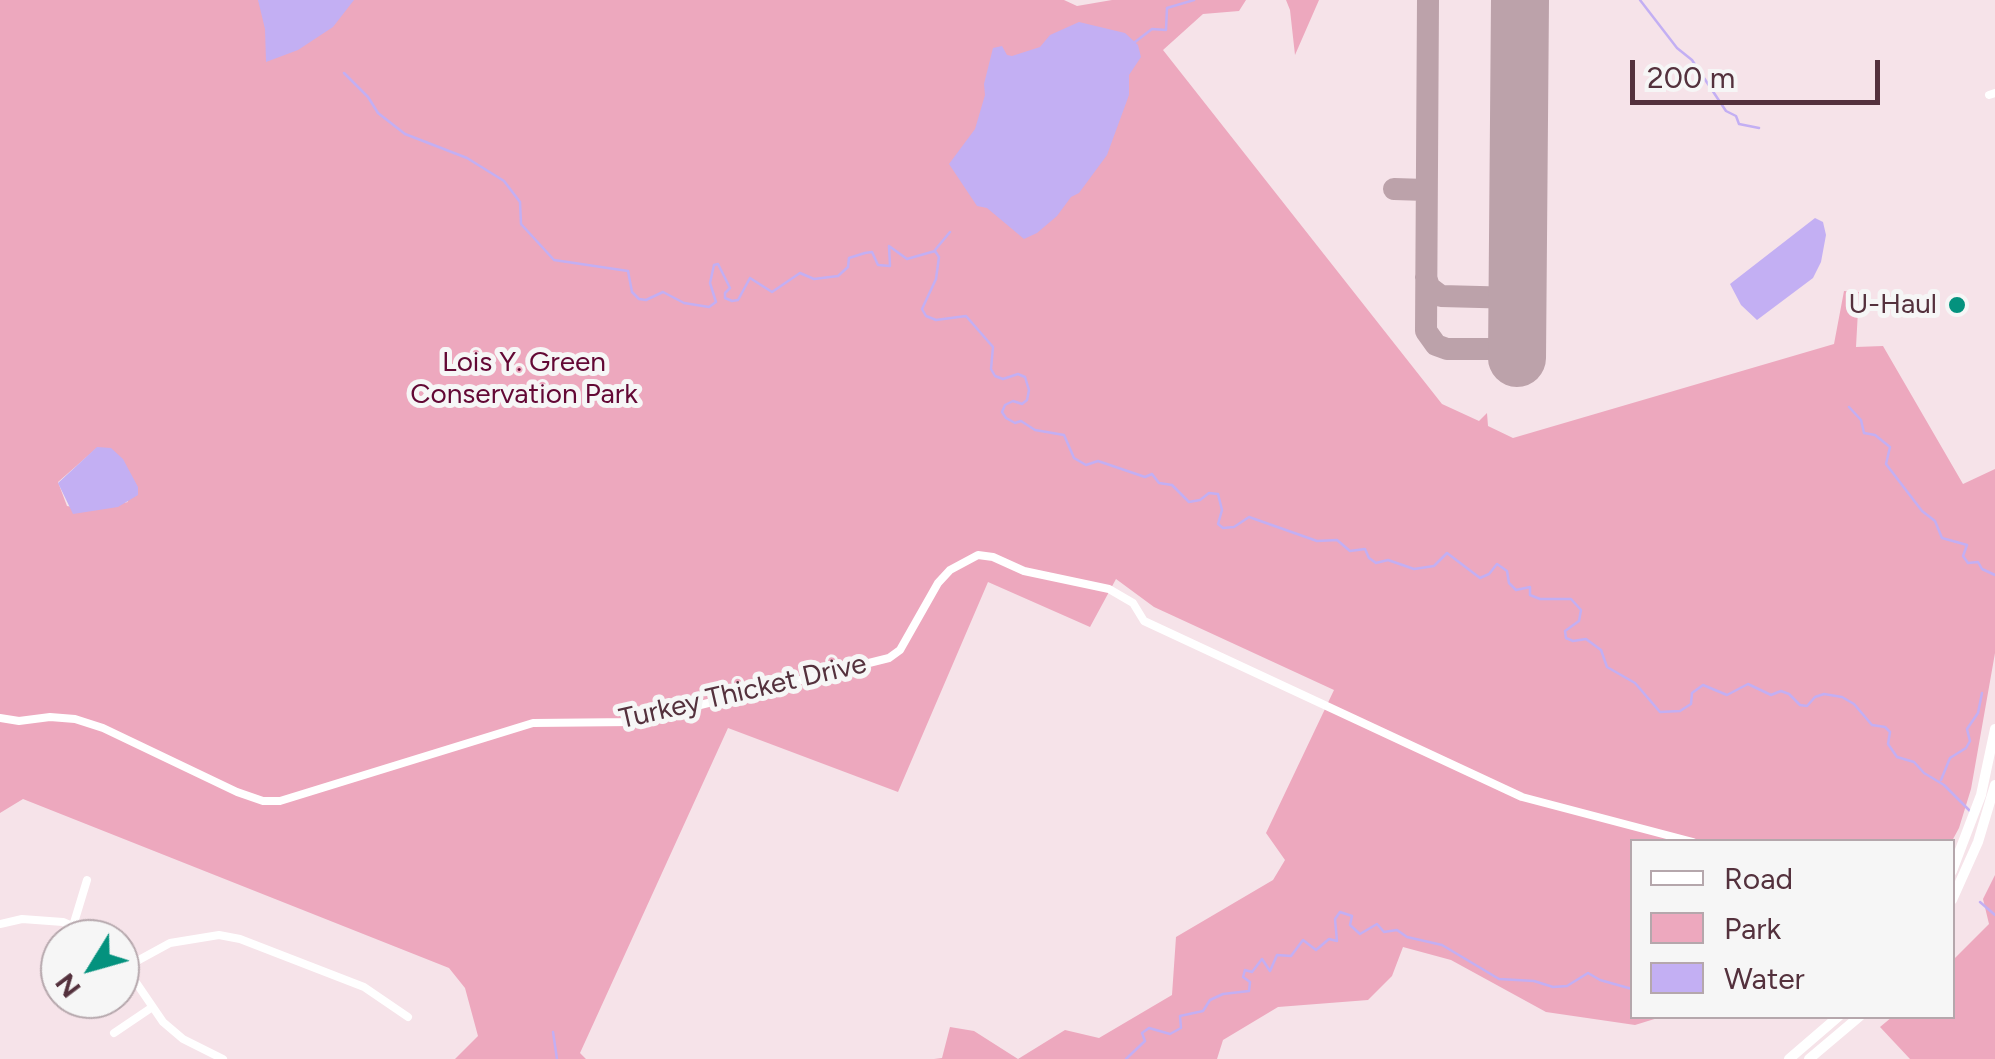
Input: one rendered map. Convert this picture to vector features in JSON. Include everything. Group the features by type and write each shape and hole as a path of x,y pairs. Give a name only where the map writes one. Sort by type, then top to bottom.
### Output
{"main road":[{"path":"1955,863 1969,832 1995,729"},
{"path":"1955,893 1978,842 1995,785"},
{"path":"1789,1059 1836,1019"},
{"path":"1808,1059 1856,1019"}],"street":[{"name":"Turkey Thicket Drive","path":"0,718 75,719 103,728 237,792 263,801 280,801 533,723 632,722 889,658 900,650 938,583 958,564 978,554 1024,571 1109,589 1133,603 1144,621 1522,797 1683,839"},
{"path":"75,919 87,880"},
{"path":"0,924 22,919 40,921"},
{"path":"140,956 189,937 219,934 240,938 364,987 408,1017"},
{"path":"140,990 151,1008 182,1039 223,1059"},
{"path":"114,1033 151,1008"}],"green space":[{"name":"Lois Y. Green Conservation Park","path":"0,0 1064,0 1077,6 1112,0 1246,0 1239,11 1203,14 1163,50 1442,404 1479,421 1487,413 1488,426 1513,438 1834,344 1844,291 1859,292 1856,347 1883,346 1963,484 1995,469 1995,653 1971,789 1953,839 1630,839 1630,1019 1654,1019 1635,1025 1546,1012 1451,960 1403,947 1392,976 1368,1000 1278,1007 1223,1040 1217,1059 1018,1059 1065,1030 1099,1038 1172,995 1176,937 1273,880 1285,860 1266,833 1334,690 1154,607 1116,579 1090,627 988,582 898,792 728,728 580,1053 586,1059 455,1059 478,1036 465,988 449,968 23,799 0,813","holes":["98,447 128,502 91,510 67,506 58,482"]},
{"path":"1286,0 1319,0 1295,55 1290,10"},
{"path":"1995,875 1995,1059 1910,1059 1880,1027 1890,1019 1955,1019 1955,958 1989,924 1983,899"},
{"path":"950,1027 974,1031 1018,1059 934,1059 942,1058"}],"water":[{"path":"258,0 354,0 333,27 298,50 266,62 265,29"},
{"path":"1079,22 1125,33 1138,45 1141,57 1129,75 1129,95 1107,155 1057,216 1024,239 987,208 977,206 949,164 975,129 993,48 1002,46 1012,56 1040,47 1050,35"},
{"path":"1815,218 1823,222 1826,235 1821,262 1813,278 1757,320 1741,305 1730,284"},
{"path":"97,447 111,448 123,459 138,487 138,495 118,507 73,514 58,483"}],"waterway":[{"path":"1135,42 1152,29 1166,30 1167,8 1194,0"},
{"path":"1640,0 1677,48 1692,60 1726,111 1736,116 1739,124 1759,128"},
{"path":"344,73 378,113 405,134 467,158 504,181 520,202 521,224 554,260 628,271 632,292 639,299 663,292 684,303 709,307 716,302 710,283 714,265 718,264 730,288 725,298 732,301 738,300 750,278 772,292 800,273 814,279 838,276 848,267 849,258 865,253 872,252 878,265 890,266 889,246 907,259 935,251 939,257 936,279 922,309 926,316 936,320 966,316 993,347 991,369 995,376 1025,377 1027,400 1005,405 1002,412 1006,418 1035,430 1064,435 1074,458 1086,465 1098,461 1145,477 1152,474 1159,483 1172,485 1189,502 1209,493 1218,494 1222,510 1218,524 1223,528 1234,527 1249,517 1317,541 1337,540 1350,551 1365,549 1376,563 1388,560 1414,569 1434,566 1447,553 1480,578 1497,564 1507,571 1509,583 1516,590 1530,587 1530,595 1540,599 1571,599 1581,610 1579,621 1565,631 1566,638 1586,639 1601,650 1607,667 1635,683 1660,712 1680,711 1691,704 1692,693 1703,685 1727,695 1748,684 1771,695 1781,691 1807,706 1824,694 1842,697 1854,704 1872,725 1890,732 1888,744 1897,757 1914,762 1971,812"},
{"path":"935,250 950,232"},
{"path":"1849,407 1861,420 1864,433 1875,435 1890,447 1886,464 1922,511 1935,521 1942,538 1967,545 1963,556 1968,563 1978,562 1982,569 1995,575"},
{"path":"1941,780 1950,758 1970,741 1967,729 1978,713 1982,693"},
{"path":"1980,902 1995,915"},
{"path":"1126,1059 1145,1041 1142,1033 1149,1028 1170,1034 1181,1028 1180,1016 1203,1011 1210,1000 1223,994 1249,991 1250,982 1243,977 1245,970 1252,972 1262,959 1270,971 1277,955 1291,956 1303,940 1316,950 1329,939 1337,941 1335,919 1340,912 1352,916 1350,925 1360,934 1377,924 1384,932 1397,930 1407,937 1442,945 1499,979 1534,981 1553,987 1567,986 1588,973 1630,988"},
{"path":"553,1032 557,1059"}],"taxiway":[{"path":"1428,0 1426,331 1436,345 1447,349 1517,349"},
{"path":"1394,189 1426,190"},
{"path":"1426,277 1429,287 1441,296 1518,298"}],"runway":[{"path":"1517,358 1520,0"}],"place":[{"name":"U-Haul","path":"1957,305"}]}
